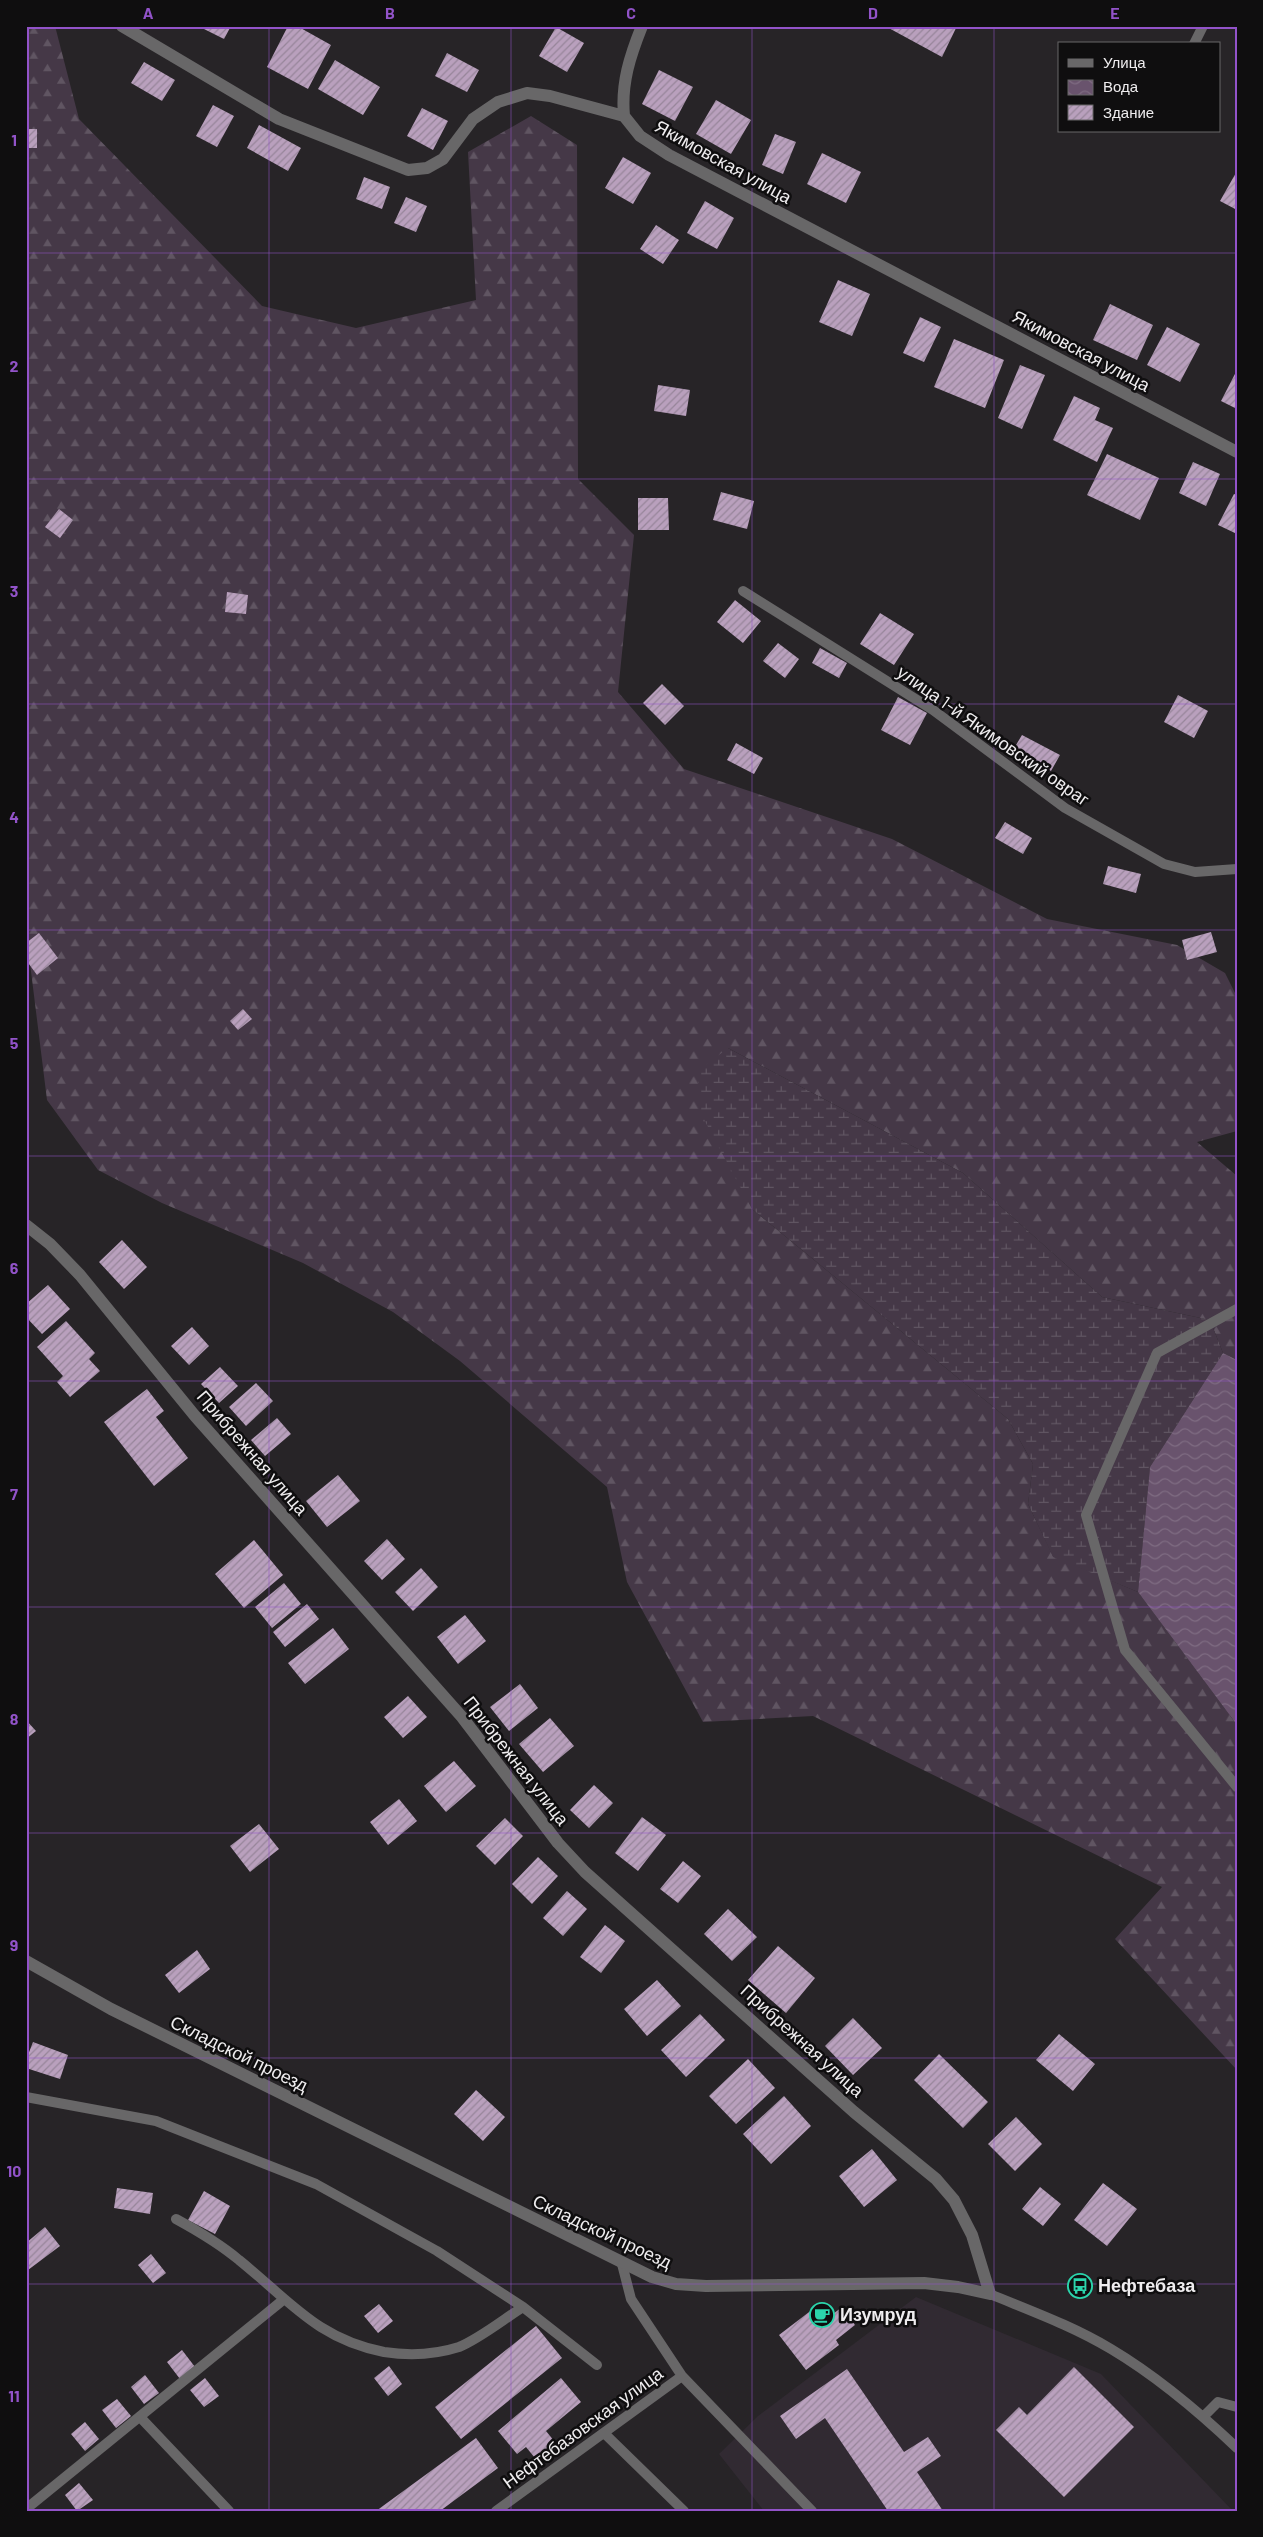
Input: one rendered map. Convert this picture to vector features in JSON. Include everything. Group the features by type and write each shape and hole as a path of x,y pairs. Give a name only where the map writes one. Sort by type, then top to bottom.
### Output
{"street":[{"path":"122,26 279,119 408,170 427,168 444,159 473,119 498,102 527,93 550,96 624,116 622,94 629,60 642,26"},
{"name":"Якимовская улица","path":"624,116 640,136 669,155 1237,452"},
{"name":"Прибрежная улица","path":"26,1224 50,1244 80,1275 195,1416 462,1717 558,1843 585,1872 854,2112 936,2178 954,2200 972,2235 990,2294"},
{"name":"Складской проезд","path":"26,1961 111,2009 622,2264 652,2277 676,2284 706,2286 924,2284 958,2287 990,2294"}],"lane":[{"path":"1195,42 1203,26"},
{"name":"улица 1-й Якимовский овраг","path":"743,591 933,710 1065,808 1164,864 1195,872 1237,869"},
{"path":"1237,1308 1157,1353 1086,1515 1125,1650 1237,1787"},
{"path":"26,2097 156,2121 316,2184 437,2251 523,2307 597,2365"},
{"path":"176,2219 209,2238 240,2261 283,2300 316,2326 343,2340 367,2348 399,2354 434,2354 461,2346 523,2307"},
{"name":"Нефтебазовская улица","path":"496,2511 682,2376 645,2324 631,2299 622,2264"},
{"name":"Складской проезд","path":"990,2294 1061,2323 1111,2349 1157,2379 1204,2416 1237,2448"},
{"path":"26,2509 283,2300"},
{"path":"682,2376 812,2511"},
{"path":"1204,2416 1218,2402 1237,2407"},
{"path":"140,2417 229,2511"},
{"path":"604,2433 684,2511"}],"shaded area":[{"path":"916,2297 1101,2374 1233,2511 764,2511 719,2454 758,2416"}],"green space":[{"path":"26,26 55,26 79,119 262,306 356,328 476,300 468,152 531,116 577,145 578,479 634,535 618,692 684,769 892,839 1047,919 1177,945 1225,973 1237,997 1237,1131 1197,1142 1237,1176 1237,1360 1223,1353 1210,1320 1102,1297 963,1173 728,1048 752,1209 1008,1419 1033,1464 1028,1504 1053,1556 1138,1592 1237,1725 1237,2070 1115,1939 1162,1887 813,1716 703,1722 627,1582 607,1487 460,1361 393,1312 303,1263 162,1203 98,1170 47,1100 26,931"},
{"path":"728,1048 963,1173 1102,1297 1210,1320 1223,1353 1150,1467 1138,1592 1053,1557 1028,1504 1033,1464 1008,1419 752,1209 700,1112 698,1071"}],"water":[{"path":"1223,1353 1237,1360 1237,1725 1138,1592 1150,1467"}],"building":[{"path":"206,26 231,26 224,39 204,29"},
{"path":"288,26 297,26 331,45 308,89 267,67"},
{"path":"885,26 957,26 942,57"},
{"path":"556,27 584,43 567,72 539,56"},
{"path":"447,53 479,70 467,92 435,76"},
{"path":"335,60 380,87 363,115 318,89"},
{"path":"144,62 175,80 162,101 131,83"},
{"path":"659,70 693,87 675,121 642,104"},
{"path":"716,100 751,120 731,154 696,134"},
{"path":"213,105 234,116 217,147 196,136"},
{"path":"422,108 448,121 433,150 407,136"},
{"path":"259,125 301,148 288,171 247,148"},
{"path":"26,129 37,129 37,148 26,148"},
{"path":"775,134 796,142 783,174 762,165"},
{"path":"822,153 861,172 846,203 807,184"},
{"path":"623,157 651,173 633,204 605,188"},
{"path":"1237,171 1237,210 1220,201"},
{"path":"364,177 390,187 382,209 356,199"},
{"path":"406,197 427,206 416,232 394,223"},
{"path":"705,201 734,218 717,249 687,233"},
{"path":"656,225 679,240 663,264 640,249"},
{"path":"838,280 870,294 852,336 819,322"},
{"path":"1110,304 1153,325 1137,360 1093,340"},
{"path":"920,317 941,327 924,362 903,353"},
{"path":"1167,327 1200,344 1180,382 1147,365"},
{"path":"954,339 1004,360 985,408 934,387"},
{"path":"1020,365 1045,375 1022,429 998,418"},
{"path":"1237,370 1237,409 1221,401"},
{"path":"658,385 690,390 686,416 654,411"},
{"path":"1074,396 1100,408 1095,420 1113,428 1097,462 1053,440"},
{"path":"1107,454 1159,478 1140,520 1087,495"},
{"path":"1193,462 1220,474 1206,506 1179,493"},
{"path":"721,492 754,501 747,529 713,520"},
{"path":"1234,494 1237,495 1237,534 1218,525"},
{"path":"638,498 668,498 669,530 638,530"},
{"path":"59,509 73,520 60,538 45,527"},
{"path":"227,592 248,595 246,614 225,612"},
{"path":"735,600 761,621 743,643 717,622"},
{"path":"880,613 914,634 894,665 860,644"},
{"path":"778,643 799,659 785,678 763,661"},
{"path":"820,648 847,663 839,678 812,663"},
{"path":"662,684 684,706 665,725 643,703"},
{"path":"1178,695 1208,711 1194,738 1164,722"},
{"path":"898,697 927,713 910,745 881,730"},
{"path":"1022,735 1060,755 1051,771 1013,750"},
{"path":"736,743 763,758 754,774 727,760"},
{"path":"1005,822 1032,838 1023,854 995,838"},
{"path":"1108,866 1141,874 1136,893 1103,884"},
{"path":"1211,932 1217,952 1187,960 1182,940"},
{"path":"39,933 58,958 37,975 26,960 26,943"},
{"path":"243,1009 252,1019 238,1030 230,1021"},
{"path":"122,1240 147,1267 124,1289 99,1262"},
{"path":"48,1285 70,1309 42,1334 26,1317 26,1304"},
{"path":"66,1321 95,1353 89,1359 100,1371 70,1397 57,1382 63,1376 37,1347"},
{"path":"192,1327 209,1346 189,1365 171,1346"},
{"path":"220,1367 238,1386 219,1403 201,1384"},
{"path":"256,1383 273,1401 246,1426 229,1407"},
{"path":"147,1389 164,1411 156,1417 188,1458 154,1486 104,1422"},
{"path":"277,1418 291,1434 265,1456 251,1440"},
{"path":"338,1475 360,1501 327,1527 306,1501"},
{"path":"387,1539 405,1559 382,1580 364,1561"},
{"path":"254,1540 283,1575 244,1608 215,1574"},
{"path":"421,1568 438,1587 413,1611 395,1592"},
{"path":"284,1583 301,1604 272,1628 255,1607"},
{"path":"307,1604 319,1619 285,1647 273,1632"},
{"path":"465,1615 486,1641 458,1664 437,1637"},
{"path":"333,1628 349,1649 305,1684 288,1663"},
{"path":"520,1684 538,1708 509,1731 490,1707"},
{"path":"408,1696 427,1717 403,1738 384,1717"},
{"path":"550,1718 574,1746 543,1772 519,1744"},
{"path":"26,1720 36,1731 26,1739"},
{"path":"454,1761 476,1786 446,1812 424,1786"},
{"path":"594,1785 613,1803 589,1828 570,1810"},
{"path":"399,1799 417,1821 388,1845 370,1822"},
{"path":"642,1817 666,1835 638,1871 615,1853"},
{"path":"505,1818 523,1836 495,1865 476,1846"},
{"path":"259,1824 279,1849 250,1872 230,1846"},
{"path":"538,1857 558,1876 532,1904 512,1884"},
{"path":"683,1861 701,1876 678,1903 660,1889"},
{"path":"567,1891 587,1909 563,1936 543,1918"},
{"path":"728,1909 757,1937 732,1961 704,1934"},
{"path":"605,1925 625,1941 601,1973 580,1957"},
{"path":"778,1946 815,1978 786,2013 748,1980"},
{"path":"197,1950 210,1969 179,1993 165,1975"},
{"path":"657,1980 681,2006 647,2036 624,2009"},
{"path":"700,2014 725,2040 686,2077 661,2050"},
{"path":"853,2018 882,2048 853,2075 825,2046"},
{"path":"1059,2034 1095,2064 1073,2091 1036,2060"},
{"path":"33,2042 68,2055 60,2079 26,2068 26,2060"},
{"path":"939,2054 988,2102 963,2128 914,2080"},
{"path":"748,2059 775,2088 736,2124 709,2096"},
{"path":"476,2090 505,2117 483,2141 454,2114"},
{"path":"784,2096 811,2126 771,2164 743,2134"},
{"path":"1016,2117 1042,2144 1015,2171 988,2144"},
{"path":"872,2149 897,2180 864,2207 839,2176"},
{"path":"1103,2183 1137,2209 1107,2246 1074,2220"},
{"path":"1040,2187 1061,2204 1043,2226 1022,2209"},
{"path":"117,2188 153,2193 150,2214 114,2208"},
{"path":"204,2191 230,2206 215,2234 188,2220"},
{"path":"45,2227 60,2246 28,2270 26,2268 26,2243"},
{"path":"151,2254 166,2273 153,2283 138,2265"},
{"path":"379,2304 393,2321 378,2333 364,2316"},
{"path":"842,2307 855,2325 836,2340 839,2345 806,2370 779,2335 813,2309 823,2322"},
{"path":"536,2326 562,2358 461,2439 435,2407"},
{"path":"182,2350 195,2367 180,2379 167,2362"},
{"path":"389,2366 402,2384 388,2396 374,2378"},
{"path":"1074,2367 1134,2427 1064,2497 996,2430 1019,2407 1027,2415"},
{"path":"847,2369 904,2452 928,2437 941,2456 917,2472 943,2511 888,2511 825,2418 796,2439 780,2416"},
{"path":"145,2375 159,2393 144,2404 131,2387"},
{"path":"205,2378 219,2396 204,2407 190,2390"},
{"path":"561,2378 581,2402 546,2431 559,2447 539,2463 526,2447 517,2454 498,2431"},
{"path":"117,2399 131,2416 116,2428 102,2410"},
{"path":"85,2422 99,2439 85,2451 71,2434"},
{"path":"476,2438 498,2468 440,2511 376,2511"},
{"path":"79,2483 93,2500 77,2511 65,2495"}],"place":[{"name":"Нефтебаза","path":"1080,2286"},
{"name":"Изумруд","path":"822,2315"}]}
